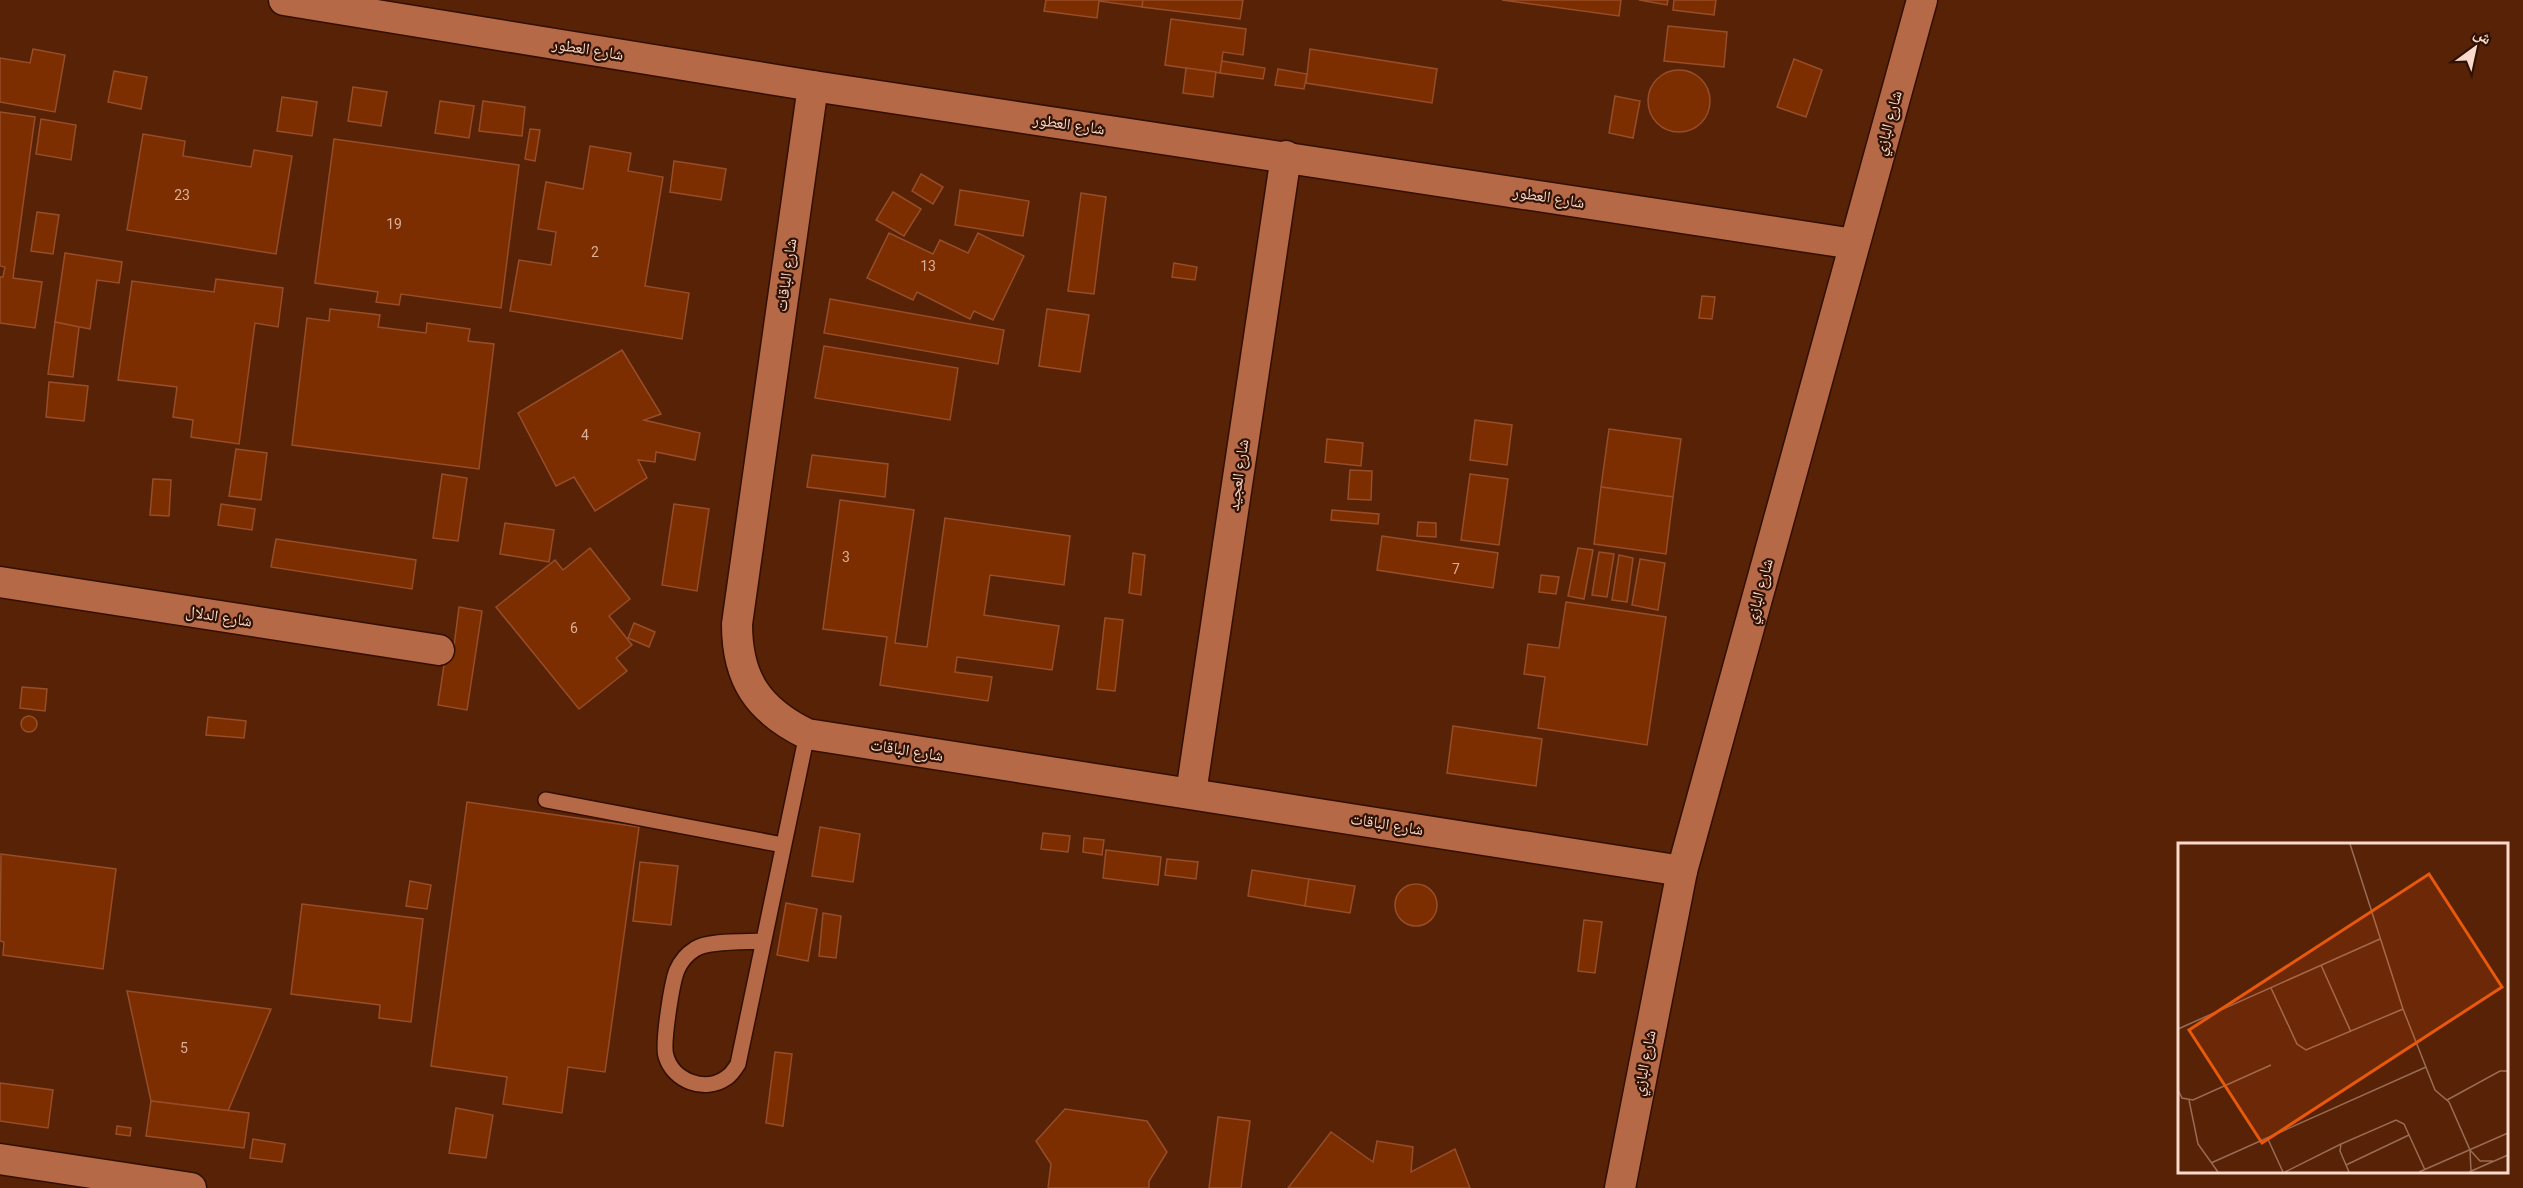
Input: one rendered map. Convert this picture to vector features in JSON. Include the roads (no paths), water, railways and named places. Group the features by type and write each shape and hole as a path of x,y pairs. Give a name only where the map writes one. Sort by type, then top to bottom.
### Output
{"street":[{"name":"شارع العطور","path":"284,0 813,86 1854,244"},
{"name":"شارع البازي","path":"1620,1188 1682,871 1922,0"},
{"name":"شارع الباقات","path":"813,86 737,624 737,648 743,670 753,691 768,709 786,724 807,734 1682,871"},
{"name":"شارع العجيد","path":"1191,793 1286,156"},
{"name":"شارع الدلال","path":"0,582 439,650"},
{"path":"0,1159 64,1178 191,1188"}],"lane":[{"path":"763,941 697,947 684,956 677,970 665,1037 666,1056 675,1072 690,1083 708,1085 726,1078 738,1064 807,734"},
{"path":"546,800 783,846"}]}
